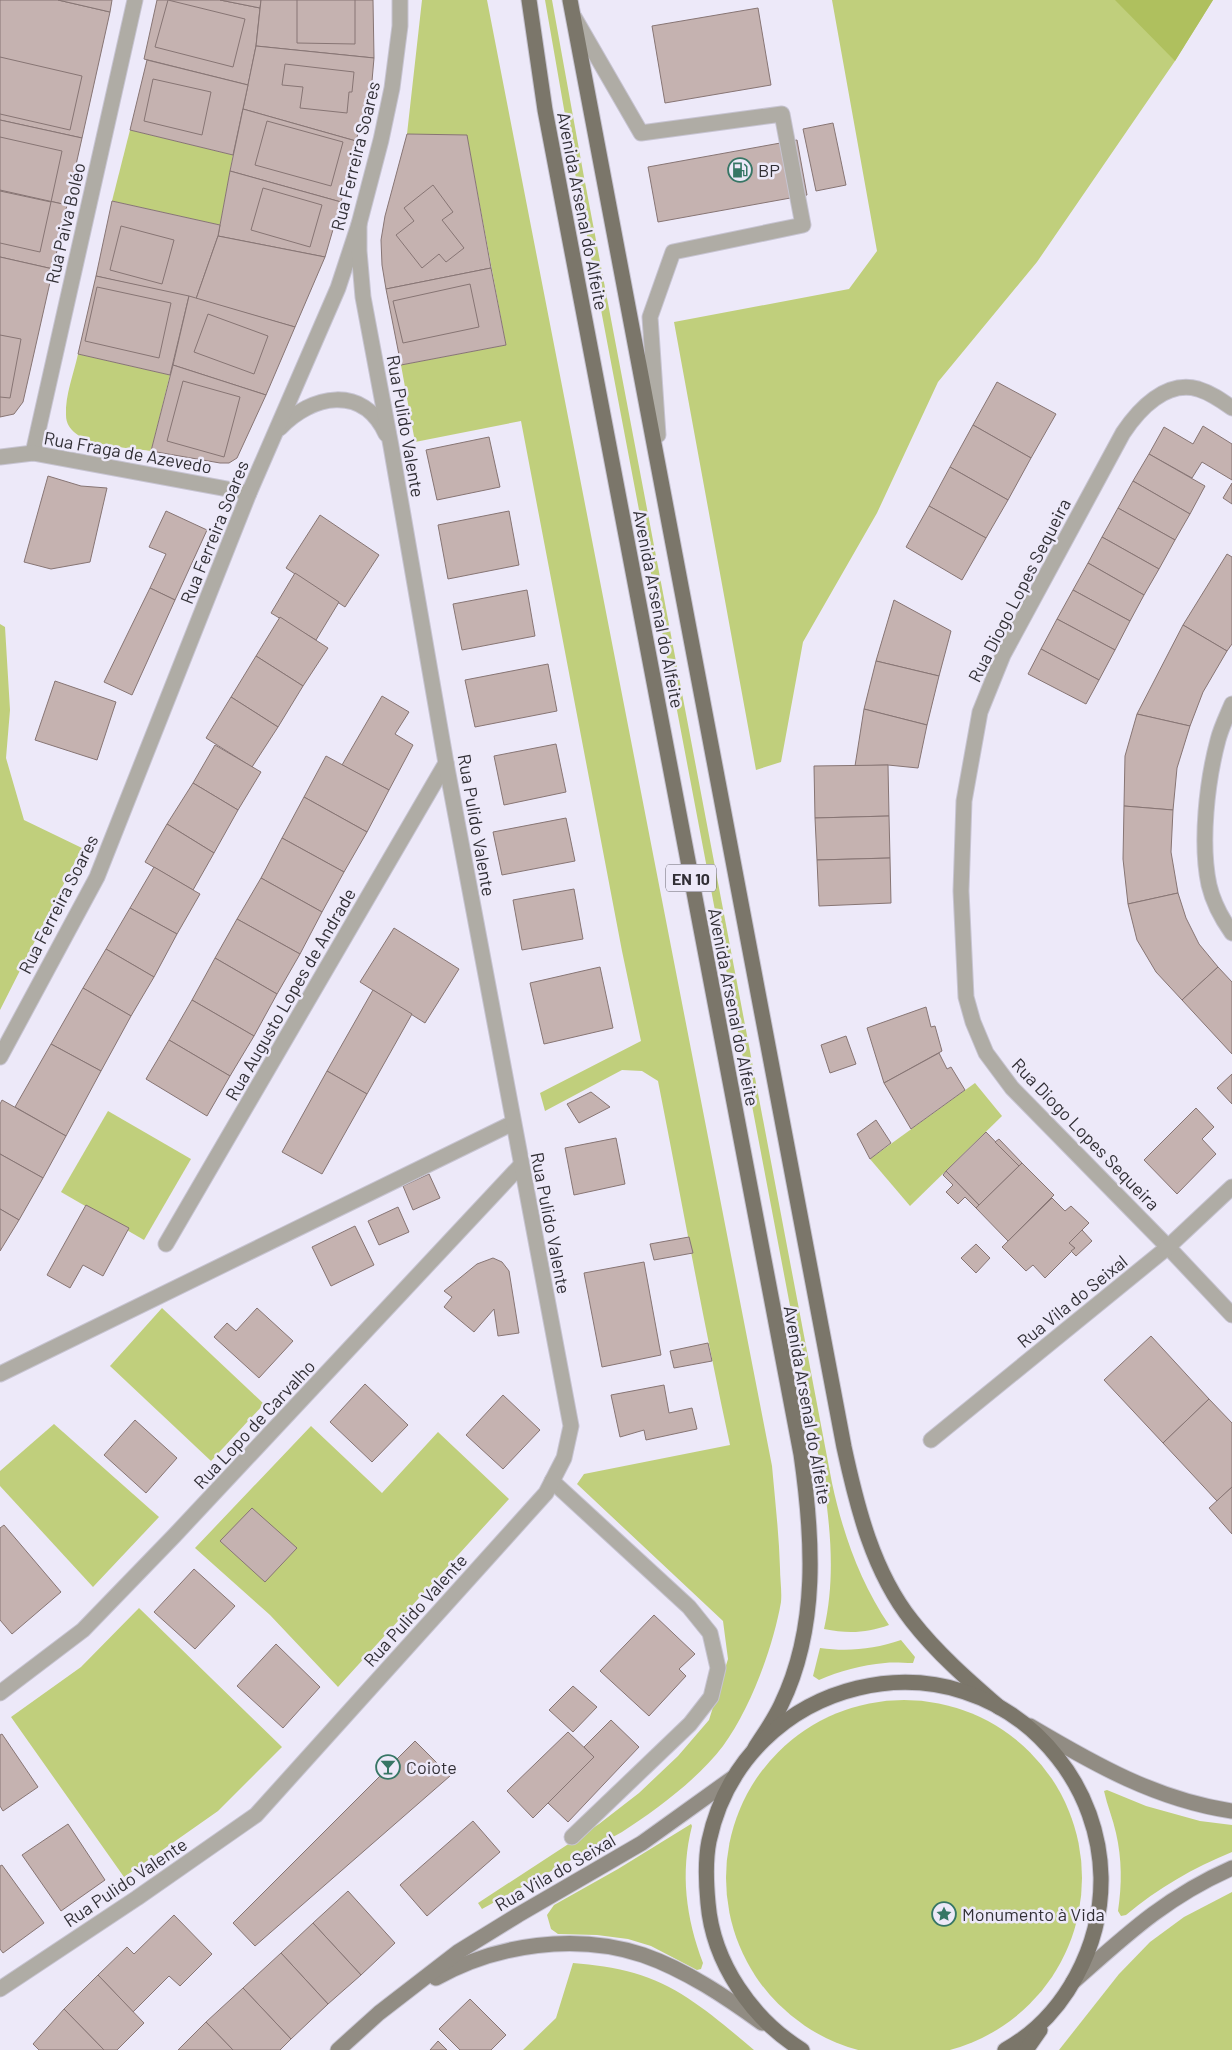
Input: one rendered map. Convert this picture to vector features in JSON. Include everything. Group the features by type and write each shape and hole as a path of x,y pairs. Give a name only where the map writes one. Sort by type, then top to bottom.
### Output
{"main road":[{"name":"Avenida Arsenal do Alfeite","path":"529,0 544,110 807,1498 811,1544 810,1590 803,1636 781,1705 755,1748"},
{"name":"Avenida Arsenal do Alfeite","path":"571,6 842,1438 854,1492 874,1552 890,1586 911,1620 953,1665 999,1706"},
{"path":"801,2050 774,2031 752,2007 732,1978 717,1946 709,1912 706,1877 709,1842 719,1808 734,1777 755,1748 800,1710 827,1697 885,1682 914,1682 944,1686 972,1694 999,1706 1093,1763 1148,1790 1183,1802 1232,1811"},
{"path":"1026,1724 1049,1746 1069,1771 1084,1799 1094,1829 1100,1860 1101,1892 1097,1924 1088,1954 1073,1982 1026,2050"},
{"name":"Rua Vila do Seixal","path":"338,2050 395,2000 458,1952 518,1914 642,1843 734,1777"},
{"path":"1073,1982 1132,1929 1166,1904 1198,1884 1232,1868"},
{"name":"Rua Vila do Seixal","path":"395,2000 451,1969 508,1950 538,1945 593,1944 617,1948 672,1967 738,2005 774,2031"},
{"path":"1005,2050 1035,2028 1055,2008"}],"street":[{"name":"Rua Paiva Boléo","path":"33,453 134,0"},
{"name":"Rua Ferreira Soares","path":"0,1057 97,877 249,493 338,288 359,224 392,88 400,26 400,0"},
{"path":"571,6 641,133 782,114 803,225 673,252 650,318 661,482"},
{"name":"Rua Pulido Valente","path":"0,1989 137,1898 256,1815 546,1493 564,1458 571,1426 446,763 392,446 363,297 359,224"},
{"name":"Rua Diogo Lopes Sequeira","path":"1232,408 1206,392 1181,387 1164,393 1148,404 1134,416 1123,433 1003,655 980,712 964,801 961,891 966,997 973,1022 986,1052 1012,1088 1232,1315"},
{"path":"275,433 291,416 307,407 325,400 342,399 356,403 370,411 382,426 392,446"},
{"name":"Rua Fraga de Azevedo","path":"0,457 33,453 249,493"},
{"path":"1232,704 1218,738 1209,780 1206,848 1209,886 1222,919 1232,934"},
{"name":"Rua Augusto Lopes de Andrade","path":"166,1244 446,763"},
{"path":"0,1374 513,1122"},
{"name":"Rua Lopo de Carvalho","path":"0,1693 83,1630 174,1536 521,1165"},
{"name":"Rua Vila do Seixal","path":"931,1440 1168,1247 1232,1187"},
{"path":"552,1481 689,1607 710,1633 718,1668 710,1697 690,1724 572,1837"}],"green space":[{"path":"422,0 487,0 772,1466 779,1542 781,1594 781,1602 772,1639 759,1677 733,1731 713,1758 676,1793 622,1832 482,1909 478,1903 599,1824 639,1793 678,1756 709,1720 728,1659 723,1621 577,1484 584,1474 730,1445 658,1081 642,1071 622,1070 545,1111 540,1093 641,1041 622,951 521,421 415,442 401,365 506,345 467,136 407,134"},
{"path":"545,0 552,0 832,1483 841,1521 861,1575 889,1625 873,1630 841,1632 824,1629 830,1593 831,1557 824,1485 576,178"},
{"path":"832,0 1213,0 1175,61 1037,262 938,382 877,513 803,642 781,762 756,770 674,322 849,289 877,251"},
{"path":"1115,0 1213,0 1175,61"},
{"path":"130,130 233,155 220,225 112,201"},
{"path":"78,354 170,375 151,451 100,444 76,434 69,426 66,407"},
{"path":"0,624 5,627 10,710 6,758 24,820 82,848 0,1010"},
{"path":"975,1083 1002,1116 910,1206 870,1159"},
{"path":"108,1111 191,1159 144,1240 61,1192"},
{"path":"162,1308 264,1404 211,1461 110,1366"},
{"path":"54,1424 159,1517 93,1587 0,1486 0,1471"},
{"path":"311,1426 382,1493 438,1432 509,1499 338,1687 270,1615 195,1548"},
{"path":"139,1608 282,1747 218,1811 124,1877 11,1717 81,1667"},
{"path":"901,1640 915,1657 913,1663 868,1665 843,1671 819,1680 813,1676 820,1648 861,1649"},
{"path":"887,1700 921,1700 956,1707 988,1721 1017,1740 1042,1765 1061,1794 1075,1826 1082,1861 1079,1913 1069,1946 1042,1991 1017,2016 988,2035 956,2049 921,2056 887,2056 852,2049 820,2035 791,2016 766,1991 747,1962 733,1930 726,1895 726,1861 733,1826 747,1794 766,1765 791,1740 820,1721 852,1707"},
{"path":"1107,1790 1146,1806 1200,1821 1232,1825 1232,1852 1176,1879 1126,1915 1121,1916 1118,1911 1121,1882 1118,1843 1104,1791"},
{"path":"691,1824 686,1861 687,1895 692,1929 703,1963 701,1969 697,1970 651,1946 628,1939 597,1935 558,1934 551,1929 547,1915 554,1905 618,1869"},
{"path":"1232,1892 1232,2050 1059,2050 1119,1974 1150,1942 1184,1917"},
{"path":"573,1963 604,1966 626,1971 668,1986 698,2005 754,2050 523,2050 556,2018"}],"building":[{"path":"0,0 58,0 110,12 82,138 0,120"},
{"path":"58,0 112,0 110,12"},
{"path":"157,0 220,0 260,8 256,46 248,85 144,59"},
{"path":"168,0 245,19 233,67 155,47"},
{"path":"220,0 261,0 260,8"},
{"path":"261,0 373,0 374,58 256,46"},
{"path":"297,0 355,0 355,44 297,43"},
{"path":"758,8 771,85 665,103 652,26"},
{"path":"256,46 374,58 372,81 356,141 243,109"},
{"path":"0,57 82,76 70,130 0,114"},
{"path":"147,60 248,85 233,155 130,130"},
{"path":"285,64 354,72 352,92 349,92 347,113 300,108 303,87 282,85"},
{"path":"153,79 211,92 202,135 144,121"},
{"path":"243,109 356,141 341,202 230,171"},
{"path":"0,120 82,138 67,205 0,190"},
{"path":"267,121 343,142 331,186 255,165"},
{"path":"833,123 846,185 816,191 803,129"},
{"path":"407,134 467,135 491,268 386,289 382,265 381,240 385,216"},
{"path":"0,137 62,151 51,202 0,191"},
{"path":"797,140 807,195 658,222 648,167"},
{"path":"230,171 341,202 325,257 218,236"},
{"path":"433,185 453,212 442,220 464,248 446,262 439,254 422,268 396,235 414,221 404,208"},
{"path":"263,188 322,205 310,247 251,230"},
{"path":"0,190 67,205 53,269 0,257"},
{"path":"0,191 51,202 40,252 0,243"},
{"path":"112,201 220,225 196,299 96,276"},
{"path":"121,226 174,240 162,284 110,270"},
{"path":"218,236 325,257 295,327 196,299"},
{"path":"0,257 53,269 23,402 14,414 0,417"},
{"path":"491,268 506,345 401,365 386,289"},
{"path":"96,276 189,296 170,375 78,354"},
{"path":"470,284 479,327 403,343 393,301"},
{"path":"97,287 171,303 159,358 85,341"},
{"path":"189,296 295,327 266,395 173,365"},
{"path":"208,314 268,336 254,374 194,352"},
{"path":"0,335 21,339 10,398 0,397"},
{"path":"173,365 266,395 237,458 229,463 220,463 151,451"},
{"path":"183,381 240,397 224,457 167,441"},
{"path":"997,382 1056,414 1031,458 973,425"},
{"path":"973,425 1031,458 1008,500 950,467"},
{"path":"1203,426 1232,444 1232,480 1202,462 1192,478 1149,454 1164,427 1193,444"},
{"path":"489,437 500,487 437,500 426,450"},
{"path":"1149,454 1205,486 1190,514 1133,481"},
{"path":"950,467 1008,500 986,538 929,506"},
{"path":"48,476 81,486 107,488 90,562 51,569 24,562"},
{"path":"1133,481 1190,514 1175,540 1118,508"},
{"path":"1232,483 1232,504 1223,498"},
{"path":"929,506 986,538 962,580 906,547"},
{"path":"1118,508 1175,540 1159,569 1102,537"},
{"path":"166,511 207,530 175,600 150,588 166,554 149,547"},
{"path":"509,511 519,565 448,579 438,525"},
{"path":"320,515 379,555 345,607 286,568"},
{"path":"1102,537 1159,569 1144,595 1088,563"},
{"path":"1227,554 1232,557 1232,644 1227,651 1183,625"},
{"path":"1088,563 1144,595 1130,621 1073,590"},
{"path":"295,573 339,602 316,640 271,613"},
{"path":"150,588 175,600 132,695 104,682"},
{"path":"527,590 535,636 462,650 453,604"},
{"path":"1073,590 1130,621 1115,650 1057,619"},
{"path":"894,600 951,631 939,676 876,661"},
{"path":"280,617 328,648 303,686 256,656"},
{"path":"1057,619 1115,650 1099,680 1041,649"},
{"path":"1183,625 1227,651 1203,692 1190,726 1137,714"},
{"path":"1041,649 1099,680 1086,704 1028,674"},
{"path":"256,656 303,686 278,727 231,697"},
{"path":"876,661 939,676 927,725 864,709"},
{"path":"548,664 557,711 475,727 465,680"},
{"path":"55,681 116,702 97,760 35,740"},
{"path":"382,696 409,712 395,734 413,745 389,790 342,765"},
{"path":"231,697 278,727 252,767 206,738"},
{"path":"864,709 927,725 918,768 888,765 855,766"},
{"path":"1137,714 1190,726 1177,768 1173,810 1124,806 1125,756"},
{"path":"556,744 566,792 504,805 494,756"},
{"path":"215,745 261,772 238,810 193,783"},
{"path":"326,756 389,790 367,832 304,797"},
{"path":"888,765 889,816 815,818 814,766"},
{"path":"193,783 238,810 214,853 167,824"},
{"path":"304,797 367,832 344,872 282,838"},
{"path":"1124,806 1173,810 1171,852 1178,893 1128,904 1123,859"},
{"path":"889,816 890,858 817,860 815,818"},
{"path":"566,818 575,861 502,875 493,832"},
{"path":"167,824 214,853 193,890 145,862"},
{"path":"282,838 344,872 322,912 261,878"},
{"path":"890,858 891,903 819,906 817,860"},
{"path":"154,867 200,894 177,934 130,908"},
{"path":"261,878 322,912 300,954 237,919"},
{"path":"574,889 583,939 522,950 513,900"},
{"path":"1178,893 1186,918 1199,944 1218,967 1182,1000 1156,972 1137,940 1128,904"},
{"path":"130,908 177,934 154,977 106,949"},
{"path":"237,919 300,954 277,994 215,958"},
{"path":"394,928 459,969 425,1023 360,982"},
{"path":"106,949 154,977 131,1016 83,988"},
{"path":"215,958 277,994 254,1036 192,1000"},
{"path":"600,967 613,1028 544,1044 530,983"},
{"path":"1218,967 1232,982 1232,1054 1182,1000"},
{"path":"83,988 131,1016 101,1071 51,1044"},
{"path":"373,990 412,1014 367,1094 327,1071"},
{"path":"192,1000 254,1036 230,1076 169,1040"},
{"path":"926,1007 931,1027 935,1026 942,1051 884,1083 867,1028"},
{"path":"846,1036 856,1064 830,1073 821,1045"},
{"path":"169,1040 230,1076 207,1116 146,1079"},
{"path":"51,1044 101,1071 66,1136 15,1107"},
{"path":"939,1053 947,1069 951,1067 965,1090 911,1129 884,1083"},
{"path":"327,1071 367,1094 322,1174 282,1152"},
{"path":"1232,1074 1232,1104 1217,1088"},
{"path":"591,1092 610,1107 579,1123 567,1104"},
{"path":"2,1100 66,1136 43,1178 0,1154 0,1104"},
{"path":"1196,1108 1214,1127 1202,1139 1216,1154 1177,1194 1144,1160"},
{"path":"876,1120 891,1143 870,1159 857,1134"},
{"path":"986,1132 1019,1166 979,1205 946,1171"},
{"path":"616,1138 625,1184 574,1195 565,1148"},
{"path":"999,1139 1022,1163 1019,1166 995,1142"},
{"path":"0,1154 43,1178 19,1220 0,1209"},
{"path":"1022,1163 1054,1195 1008,1241 976,1208"},
{"path":"946,1171 979,1205 976,1208 965,1197 958,1204 946,1192 953,1185 943,1175"},
{"path":"429,1174 440,1198 413,1210 403,1186"},
{"path":"1052,1198 1065,1211 1071,1206 1089,1223 1069,1243 1075,1248 1045,1278 1033,1265 1026,1271 1002,1247"},
{"path":"86,1205 129,1228 103,1276 83,1265 70,1288 47,1275"},
{"path":"398,1207 409,1232 379,1245 368,1221"},
{"path":"0,1209 19,1220 0,1251"},
{"path":"355,1226 374,1265 331,1286 312,1247"},
{"path":"1082,1230 1092,1241 1076,1256 1071,1251 1075,1248 1069,1243"},
{"path":"689,1237 693,1253 654,1260 650,1244"},
{"path":"976,1244 990,1258 976,1273 961,1258"},
{"path":"493,1258 502,1262 509,1271 519,1333 498,1336 494,1309 474,1332 444,1307 452,1297 444,1291 477,1264"},
{"path":"644,1262 661,1355 602,1367 584,1273"},
{"path":"257,1308 293,1341 259,1378 214,1337 227,1323 236,1331"},
{"path":"1151,1336 1209,1399 1163,1443 1104,1380"},
{"path":"708,1343 712,1361 674,1368 670,1351"},
{"path":"365,1384 408,1425 372,1462 330,1422"},
{"path":"664,1385 669,1413 692,1408 697,1429 646,1440 644,1430 620,1437 611,1395"},
{"path":"503,1395 540,1430 503,1469 466,1435"},
{"path":"1209,1399 1232,1423 1232,1487 1217,1501 1163,1443"},
{"path":"135,1420 177,1458 146,1493 104,1455"},
{"path":"1232,1487 1232,1534 1209,1508"},
{"path":"252,1508 297,1548 265,1582 220,1541"},
{"path":"4,1525 61,1592 12,1634 0,1620 0,1528"},
{"path":"194,1569 235,1606 195,1649 154,1612"},
{"path":"654,1615 695,1654 679,1669 686,1676 649,1716 600,1671"},
{"path":"276,1644 320,1687 283,1728 237,1686"},
{"path":"573,1686 597,1707 573,1732 549,1710"},
{"path":"611,1720 639,1747 568,1822 548,1803 594,1757 584,1747"},
{"path":"568,1732 594,1757 533,1818 507,1791"},
{"path":"2,1734 38,1787 3,1811 0,1806 0,1735"},
{"path":"415,1741 450,1776 255,1946 233,1923"},
{"path":"473,1821 500,1852 427,1916 400,1885"},
{"path":"68,1824 105,1880 61,1911 22,1855"},
{"path":"2,1865 44,1923 3,1953 0,1949 0,1866"},
{"path":"348,1891 395,1943 361,1975 313,1923"},
{"path":"174,1915 212,1954 180,1986 169,1976 133,2012 98,1975 127,1947 134,1954"},
{"path":"313,1923 361,1975 328,2004 281,1953"},
{"path":"281,1953 328,2004 291,2039 243,1988"},
{"path":"98,1975 144,2023 117,2050 104,2050 64,2009"},
{"path":"243,1988 291,2039 280,2050 233,2050 206,2022"},
{"path":"470,1999 506,2035 491,2050 460,2050 439,2029"},
{"path":"64,2009 104,2050 39,2050 33,2044"},
{"path":"206,2022 233,2050 178,2050"},
{"path":"438,2041 447,2050 430,2050"}],"place":[{"name":"BP","path":"740,170"},
{"name":"Coiote","path":"388,1767"},
{"name":"Monumento à Vida","path":"944,1914"}]}
